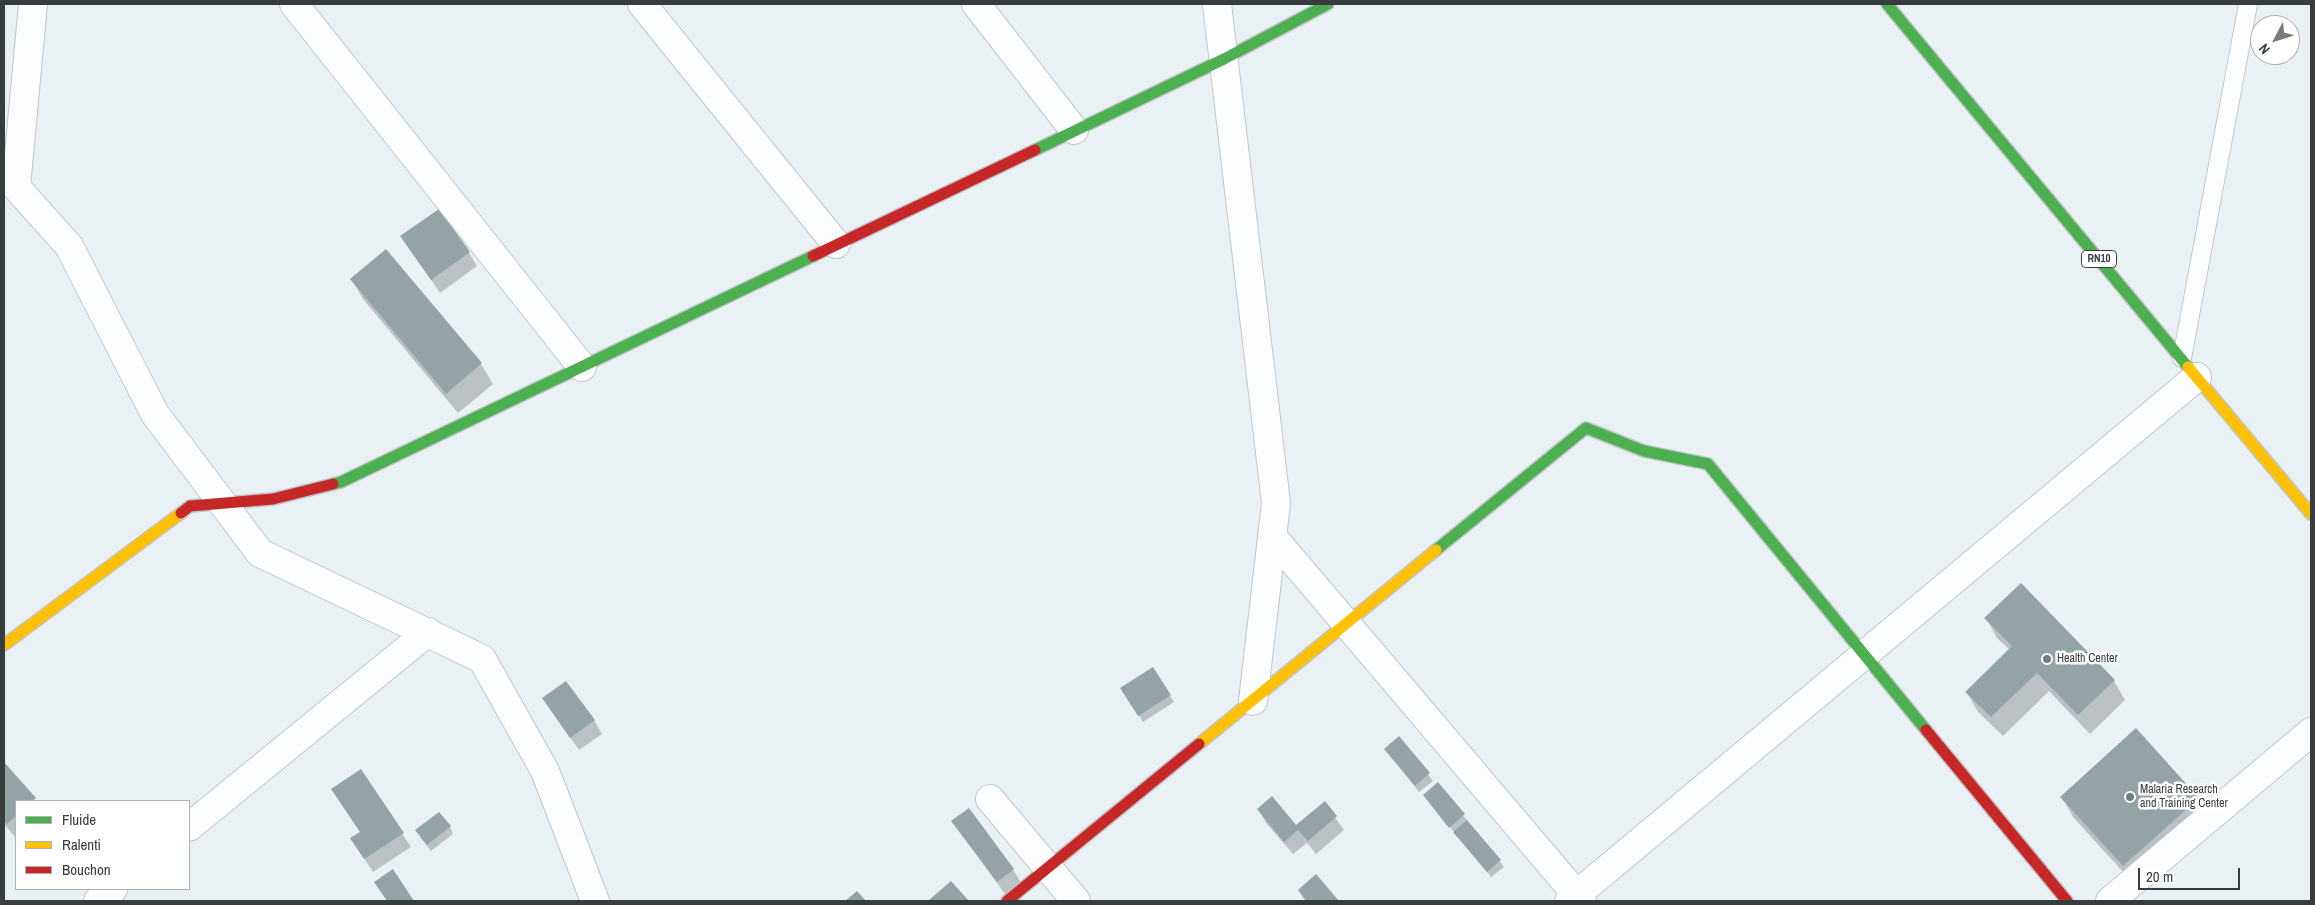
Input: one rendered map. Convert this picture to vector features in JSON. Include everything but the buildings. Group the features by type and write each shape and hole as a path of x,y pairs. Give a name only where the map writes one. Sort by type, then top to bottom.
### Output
{"main road":[{"path":"4,645 190,506 273,499 341,482 1224,59 1328,4"},
{"name":"RN10","path":"1887,4 2311,514"},
{"path":"1007,901 1586,428 1644,450 1708,464 2067,901"}],"street":[{"path":"33,4 16,187 69,246 155,414 260,553 482,659 545,771 595,901"},
{"path":"294,4 582,367"},
{"path":"642,4 836,244"},
{"path":"976,4 1074,130"},
{"path":"1218,4 1276,503 1253,701"},
{"path":"1272,536 1576,899 1865,653 2189,368"},
{"path":"190,826 428,632"},
{"path":"2110,901 2311,732"},
{"path":"990,799 1076,901"},
{"path":"98,901 112,890"}],"lane":[{"path":"2189,368 2248,4"}],"traffic: fast":[{"path":"1035,150 1224,59 1328,4"},
{"path":"1887,4 2188,367"},
{"path":"333,484 341,482 813,256"},
{"path":"1436,550 1586,428 1644,451 1708,464 1926,730"}],"traffic: slow":[{"path":"2188,367 2311,514"},
{"path":"4,645 181,513"},
{"path":"1199,744 1436,550"}],"traffic: jam":[{"path":"813,256 1035,150"},
{"path":"181,513 190,506 273,499 333,484"},
{"path":"1926,730 2067,901"},
{"path":"1007,901 1199,744"}],"place":[{"name":"Health Center","path":"2047,659"},
{"name":"Malaria Research and Training Center","path":"2130,797"}]}
